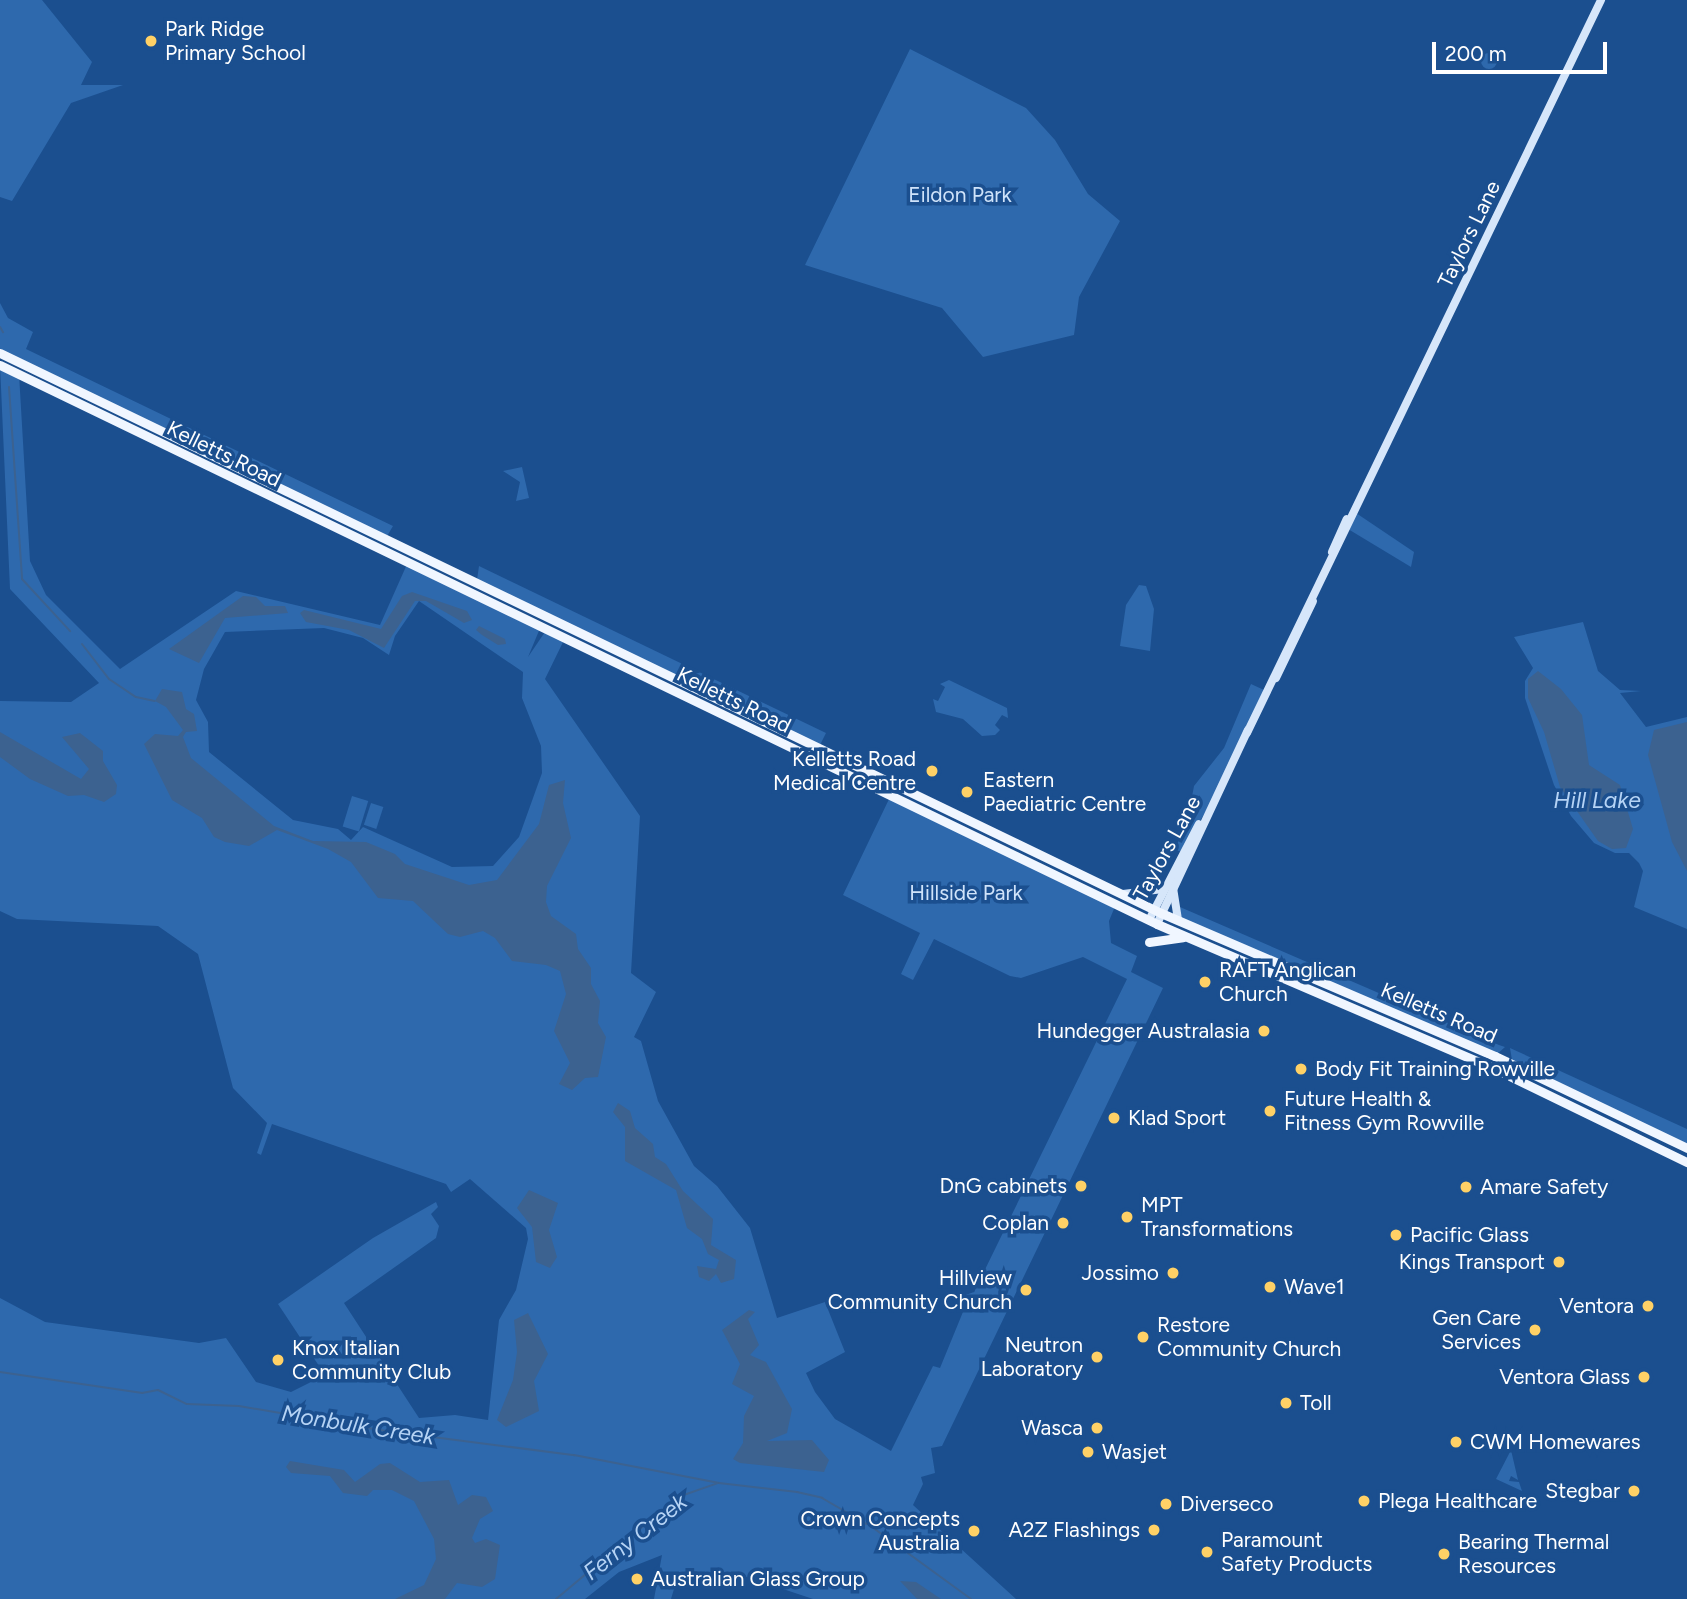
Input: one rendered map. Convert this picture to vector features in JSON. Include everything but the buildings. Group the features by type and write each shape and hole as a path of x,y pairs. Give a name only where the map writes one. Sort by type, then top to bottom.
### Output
{"main road":[{"name":"Taylors Lane","path":"1153,922 1161,889 1182,859 1247,733 1601,0"},
{"name":"Kelletts Road","path":"0,353 1157,911 1495,1056 1687,1148"},
{"name":"Kelletts Road","path":"0,365 1153,922 1491,1067 1687,1162"},
{"name":"Taylors Lane","path":"1157,911 1173,885 1182,859"},
{"path":"1173,885 1178,920"},
{"path":"1123,894 1161,889"},
{"path":"1149,942 1185,937"}],"green space":[{"path":"0,0 42,0 92,62 81,85 123,85 71,103 12,201 0,197"},
{"name":"Eildon Park","path":"910,49 1026,108 1055,140 1088,194 1120,221 1079,297 1074,335 983,357 942,308 805,265"},
{"path":"1489,53 1495,55 1495,67 1489,69 1483,67 1481,61 1483,55"},
{"path":"0,303 8,318 33,332 26,349 393,526 386,538 0,353"},
{"name":"Hillside Park","path":"0,365 19,374 30,561 46,595 120,669 236,591 380,625 408,562 541,626 528,657 547,629 565,638 545,679 640,816 631,973 656,992 634,1037 641,1041 658,1101 694,1166 717,1186 750,1228 777,1318 825,1302 845,1352 806,1373 815,1392 835,1419 891,1451 933,1366 940,1368 965,1307 963,1296 974,1292 1127,979 1083,957 1021,978 1010,976 934,939 913,980 901,974 920,933 843,895 891,795 1116,904 1109,921 1111,943 1137,956 1131,972 1163,988 942,1446 931,1448 935,1473 921,1477 923,1484 913,1505 1016,1599 813,1599 747,1577 694,1573 674,1589 671,1599 654,1599 662,1555 619,1572 585,1599 0,1599 0,1298 45,1322 199,1343 226,1338 256,1382 291,1392 325,1375 278,1304 373,1238 436,1202 438,1207 431,1214 439,1226 436,1238 344,1303 419,1418 455,1415 488,1420 499,1320 516,1290 528,1239 526,1228 470,1179 451,1192 446,1184 272,1124 261,1155 257,1153 267,1123 233,1088 198,954 158,926 17,919 0,911 0,701 71,702 99,683 10,589","holes":["419,601 523,672 522,698 541,746 542,773 519,837 493,866 452,867 363,827 351,840 338,829 293,820 209,752 208,722 196,700 204,669 225,632 324,628 363,638 389,655 395,636"]},
{"path":"522,467 529,498 516,501 520,482 503,471"},
{"path":"1356,513 1414,552 1411,567 1348,529"},
{"path":"479,566 826,733 819,747 477,580"},
{"path":"1139,585 1146,586 1154,609 1150,651 1120,646 1126,605"},
{"path":"1583,622 1598,671 1620,690 1641,691 1620,693 1646,727 1687,717 1687,929 1634,907 1643,871 1639,863 1629,853 1615,853 1594,843 1571,816 1554,785 1525,698 1525,681 1533,668 1514,637"},
{"path":"949,680 1007,708 1008,718 1002,715 995,725 1000,730 995,735 982,736 963,719 936,712 933,699 938,701 945,687 940,684"},
{"path":"1251,684 1264,690 1217,793 1181,852 1174,849 1186,828 1194,786 1224,748"},
{"path":"352,796 368,801 359,832 343,827"},
{"path":"371,803 383,807 376,829 364,825"},
{"path":"1173,904 1505,1047 1495,1056 1178,920"},
{"path":"1510,1048 1687,1129 1687,1148 1512,1060"},
{"path":"1511,1450 1518,1480 1511,1476 1509,1481 1519,1482 1522,1491 1496,1479"}],"water":[{"path":"412,592 467,611 472,620 464,623 426,601 415,601 384,648 349,630 306,622 300,613 304,610 381,629 402,596"},
{"path":"243,596 256,597 265,606 285,606 288,613 225,618 199,663 169,649"},
{"path":"479,626 505,639 506,644 498,645 482,635 476,630"},
{"name":"Hill Lake","path":"1538,671 1561,689 1582,715 1589,765 1620,785 1633,829 1626,848 1612,849 1598,841 1560,787 1544,732 1528,698 1528,679"},
{"path":"162,689 182,692 186,709 194,714 197,731 186,732 183,737 191,758 274,826 313,841 366,842 395,854 405,864 469,885 497,880 539,824 549,785 565,780 563,803 571,838 547,886 546,902 551,916 576,934 578,949 591,968 591,984 600,1001 598,1023 606,1037 598,1077 585,1078 572,1090 559,1084 570,1063 554,1031 566,994 560,971 546,965 512,961 495,938 483,931 460,937 448,934 413,901 378,898 351,862 328,849 277,830 249,846 225,842 214,837 202,818 172,800 144,744 155,734 178,736 183,730 166,707 155,701"},
{"path":"1687,722 1687,871 1672,842 1648,755 1654,730"},
{"path":"0,732 81,779 89,769 62,737 80,733 103,751 103,761 117,785 116,794 104,802 84,795 68,796 30,779 0,757"},
{"path":"618,1103 630,1111 635,1128 653,1144 655,1157 666,1164 683,1191 713,1219 711,1245 736,1260 734,1279 721,1283 716,1274 709,1281 699,1277 697,1266 716,1269 719,1260 708,1254 702,1239 687,1228 676,1190 625,1161 625,1127 613,1112"},
{"path":"529,1190 558,1203 549,1230 557,1257 550,1268 536,1262 532,1227 517,1208"},
{"path":"749,1310 755,1312 748,1319 759,1345 750,1355 766,1362 792,1409 787,1433 767,1441 812,1440 829,1460 824,1472 740,1463 733,1459 743,1443 744,1416 754,1396 732,1384 740,1364 722,1330"},
{"path":"528,1313 548,1354 534,1381 539,1411 506,1427 497,1420 513,1380 517,1352 514,1320"},
{"path":"290,1461 344,1470 355,1482 380,1464 390,1463 420,1482 449,1480 458,1505 472,1495 486,1497 493,1511 480,1519 472,1538 475,1543 486,1539 500,1545 495,1579 482,1587 457,1583 445,1599 395,1599 424,1585 436,1559 434,1539 414,1501 392,1490 373,1490 367,1496 343,1493 330,1476 291,1473 286,1467"},
{"path":"900,1581 916,1582 941,1599 917,1599"}],"waterway":[{"path":"0,327 3,332"},
{"path":"9,387 22,579 70,631"},
{"path":"82,644 109,679 136,697 155,701"},
{"name":"Monbulk Creek","path":"0,1372 142,1393 158,1390 187,1404 239,1406 386,1431 574,1455 719,1483 797,1492 822,1498 860,1520"},
{"name":"Ferny Creek","path":"556,1599 678,1497 718,1483"},
{"path":"872,1527 971,1599"}],"place":[{"name":"Park Ridge Primary School","path":"151,41"},
{"name":"Kelletts Road Medical Centre","path":"932,771"},
{"name":"Eastern Paediatric Centre","path":"967,792"},
{"name":"RAFT Anglican Church","path":"1205,982"},
{"name":"Hundegger Australasia","path":"1264,1031"},
{"name":"Body Fit Training Rowville","path":"1301,1069"},
{"name":"Future Health & Fitness Gym Rowville","path":"1270,1111"},
{"name":"Klad Sport","path":"1114,1118"},
{"name":"DnG cabinets","path":"1081,1186"},
{"name":"Amare Safety","path":"1466,1187"},
{"name":"MPT Transformations","path":"1127,1217"},
{"name":"Coplan","path":"1063,1223"},
{"name":"Pacific Glass","path":"1396,1235"},
{"name":"Kings Transport","path":"1559,1262"},
{"name":"Jossimo","path":"1173,1273"},
{"name":"Wave1","path":"1270,1287"},
{"name":"Hillview Community Church","path":"1026,1290"},
{"name":"Ventora","path":"1648,1306"},
{"name":"Gen Care Services","path":"1535,1330"},
{"name":"Restore Community Church","path":"1143,1337"},
{"name":"Neutron Laboratory","path":"1097,1357"},
{"name":"Knox Italian Community Club","path":"278,1360"},
{"name":"Ventora Glass","path":"1644,1377"},
{"name":"Toll","path":"1286,1403"},
{"name":"Wasca","path":"1097,1428"},
{"name":"CWM Homewares","path":"1456,1442"},
{"name":"Wasjet","path":"1088,1452"},
{"name":"Stegbar","path":"1634,1491"},
{"name":"Plega Healthcare","path":"1364,1501"},
{"name":"Diverseco","path":"1166,1504"},
{"name":"A2Z Flashings","path":"1154,1530"},
{"name":"Crown Concepts Australia","path":"974,1531"},
{"name":"Paramount Safety Products","path":"1207,1552"},
{"name":"Bearing Thermal Resources","path":"1444,1554"},
{"name":"Australian Glass Group","path":"637,1579"}]}
